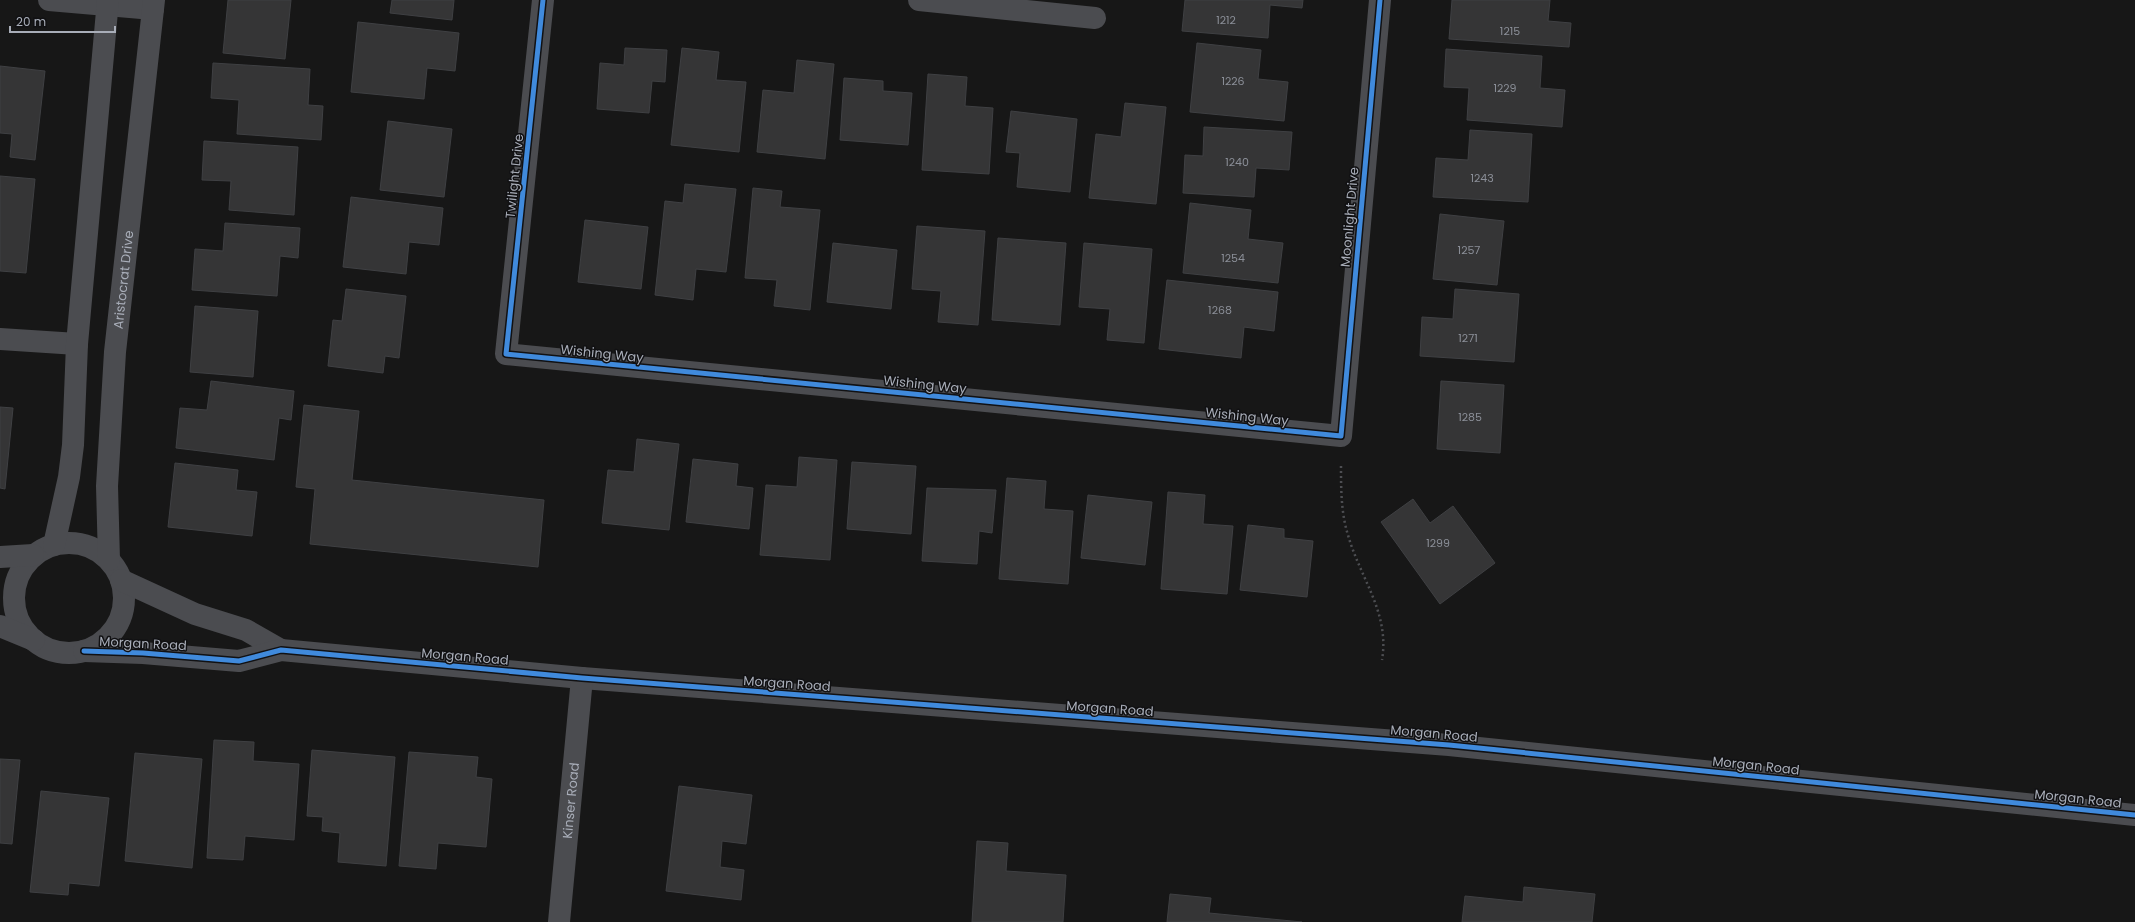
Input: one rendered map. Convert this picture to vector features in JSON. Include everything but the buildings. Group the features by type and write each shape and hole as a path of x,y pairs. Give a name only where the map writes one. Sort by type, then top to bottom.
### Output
{"street":[{"path":"49,0 153,4"},
{"name":"Twilight Drive","path":"506,354 544,0"},
{"path":"919,0 1095,18"},
{"name":"Moonlight Drive","path":"1341,436 1380,0"},
{"path":"54,545 69,477 73,445 77,344 108,3"},
{"name":"Aristocrat Drive","path":"109,560 106,506 115,352 153,4"},
{"path":"0,338 77,344"},
{"name":"Wishing Way","path":"506,354 1341,436"},
{"path":"0,626 35,641 50,650 67,653 84,651 100,643 113,631 121,615 124,598 122,580 109,560 98,550 84,544 69,542 54,545 34,556 23,568 16,582 14,598 17,615 24,629 35,641"},
{"path":"0,557 34,556"},
{"name":"Morgan Road","path":"122,580 195,614 246,630 281,650"},
{"name":"Morgan Road","path":"84,651 143,653 239,661 281,650 582,678 1449,745 2135,815"},
{"name":"Kinser Road","path":"559,922 582,678"}],"path":[{"path":"1341,436 1340,498 1348,536 1381,618 1385,643 1382,660"}],"cycle path":[{"path":"543,0 506,354 1341,436 1380,0"},
{"path":"84,651 143,653 239,661 281,650 582,678 1449,745 2135,815"}]}
